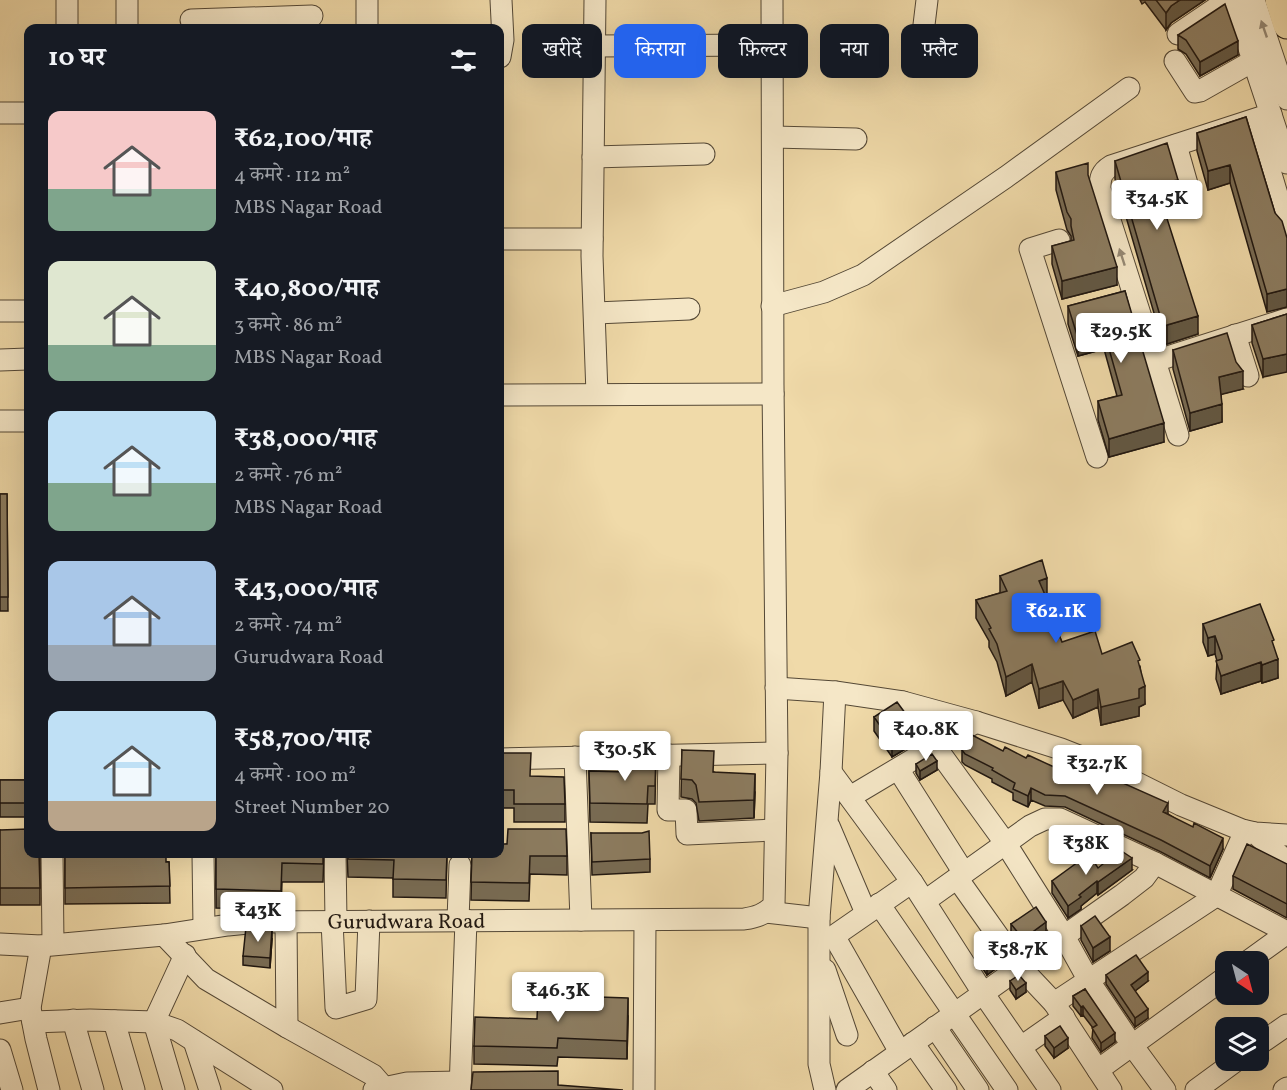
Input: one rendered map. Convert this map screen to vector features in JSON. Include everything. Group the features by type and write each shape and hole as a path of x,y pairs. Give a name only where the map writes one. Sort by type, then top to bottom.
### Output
{"main road":[{"path":"1279,0 1287,25"}],"street":[{"path":"67,0 67,24"},
{"path":"127,0 127,24"},
{"path":"366,0 367,24"},
{"path":"501,0 502,24"},
{"path":"594,24 595,0"},
{"path":"772,0 772,24"},
{"path":"924,24 927,0"},
{"path":"1178,34 1228,0"},
{"path":"1233,0 1253,61 1287,228"},
{"path":"1254,0 1287,99"},
{"path":"191,16 312,16"},
{"path":"602,46 718,45"},
{"path":"1175,61 1195,92 1253,61"},
{"path":"594,78 592,239 597,394"},
{"path":"766,912 774,905 777,753 772,306 772,78"},
{"path":"772,306 824,292 863,275 1006,177 1129,88"},
{"path":"0,113 24,113"},
{"path":"1178,435 1155,361 1123,296 1100,189 1102,171 1111,166 1263,117"},
{"path":"1263,117 1287,163"},
{"path":"773,137 856,139"},
{"path":"1176,145 1189,191"},
{"path":"593,157 704,154"},
{"path":"504,239 592,239"},
{"path":"1059,240 1030,249 1062,312 1097,457"},
{"path":"596,313 689,309"},
{"path":"0,311 24,311"},
{"path":"1155,361 1287,319"},
{"path":"1235,335 1248,376"},
{"path":"0,360 24,359"},
{"path":"504,395 773,394"},
{"path":"0,421 24,421"},
{"path":"776,688 903,702 976,722 1061,749 1099,764 1180,805 1250,832 1287,835"},
{"path":"825,1090 819,1064 819,918 835,693"},
{"path":"903,702 1006,844 1064,936 1089,981 1165,1090"},
{"path":"850,797 976,722"},
{"path":"504,759 777,753"},
{"path":"669,755 668,810 686,810 687,834 775,830"},
{"path":"575,758 581,920"},
{"path":"898,769 961,876 1020,967 1059,1010 1111,1090"},
{"path":"831,772 912,882 983,993 1050,1090"},
{"path":"925,901 1030,826 1045,819 1060,819 1155,863 1287,932 1262,951"},
{"path":"827,822 873,909 953,1014 1007,1090"},
{"path":"1250,832 1287,862"},
{"path":"1021,1047 1089,981 1216,896 1250,832"},
{"path":"555,834 599,834"},
{"path":"49,1090 31,1015 47,945 52,858"},
{"path":"203,858 204,928"},
{"path":"335,858 336,1008 366,999 369,921"},
{"path":"847,1090 1130,889 1155,863"},
{"path":"460,864 462,920 460,1083"},
{"path":"912,882 834,936 907,1047 946,1090"},
{"path":"766,912 819,918"},
{"name":"Gurudwara Road","path":"0,944 47,945 164,935 259,922 645,921 744,919 766,912"},
{"path":"644,1090 645,921"},
{"path":"286,922 287,1027"},
{"path":"164,935 206,979 373,1075 381,1089 408,1083 460,1083 484,1078"},
{"path":"819,953 847,1035"},
{"path":"174,1090 154,1022 185,955"},
{"path":"1098,1070 1215,985"},
{"path":"0,1013 73,1020 154,1022 177,1030 272,1090"},
{"path":"73,1020 93,1090"},
{"path":"114,1022 134,1090"},
{"path":"1269,1037 1287,1025"},
{"path":"935,1027 978,1090"},
{"path":"194,1041 210,1090"},
{"path":"0,1050 12,1090"},
{"path":"873,1071 886,1090"},
{"path":"1196,1090 1222,1071"}],"building":[{"path":"1156,0 1180,0 1166,13"},
{"path":"1225,4 1238,41 1200,62 1186,40 1178,35"},
{"path":"1246,117 1275,213 1282,221 1287,238 1287,289 1267,294 1230,165 1208,171 1197,133"},
{"path":"1167,143 1178,180 1156,184 1198,316 1163,326 1115,161"},
{"path":"1088,163 1088,175 1117,267 1062,281 1052,246 1074,240 1071,219 1056,172"},
{"path":"1125,291 1164,423 1109,439 1098,401 1122,395 1104,331 1078,338 1068,306"},
{"path":"1287,314 1287,354 1263,359 1252,325"},
{"path":"1227,333 1236,362 1243,371 1219,377 1222,404 1190,413 1173,350"},
{"path":"0,494 7,494 8,597 0,597"},
{"path":"1042,560 1047,578 1039,581 1062,642 1095,631 1102,654 1132,642 1140,660 1138,661 1145,686 1139,689 1139,698 1101,707 1098,689 1073,700 1063,681 1039,689 1032,664 1006,677 997,644 989,629 991,628 976,600 1007,591 1000,576"},
{"path":"1260,604 1274,640 1272,641 1278,659 1262,665 1261,662 1221,676 1216,661 1222,659 1222,656 1215,636 1208,638 1203,624"},
{"path":"897,702 917,729 892,743 874,717"},
{"path":"970,734 1003,751 1005,747 1026,758 1028,755 1054,767 1060,755 1168,803 1163,812 1193,827 1194,823 1223,838 1210,866 1161,840 1065,796 1045,795 1031,788 1028,796 1013,789 1015,783 992,770 993,768 965,754 962,750"},
{"path":"682,750 714,751 713,772 755,774 754,800 699,802 696,785 692,780 681,779"},
{"path":"627,752 656,753 655,786 648,786 647,804 590,803 589,771 627,772"},
{"path":"504,753 531,753 530,776 564,777 565,804 514,804 514,790 504,790"},
{"path":"932,754 937,761 920,771 916,764"},
{"path":"0,780 24,780 24,803 0,803"},
{"path":"24,829 24,858 39,858 40,888 0,888 0,830"},
{"path":"508,829 566,829 567,856 530,856 529,883 471,882 472,858 504,858 504,844 507,844"},
{"path":"649,831 650,859 592,862 591,833"},
{"path":"1247,844 1287,864 1287,904 1233,876"},
{"path":"1120,850 1132,858 1097,881 1068,906 1052,881 1089,854 1098,868"},
{"path":"65,858 166,858 166,862 169,862 170,886 65,888"},
{"path":"216,858 323,858 323,864 282,863 281,891 216,889"},
{"path":"447,858 446,880 393,879 394,860 348,859"},
{"path":"1036,907 1046,922 1023,939 1011,924"},
{"path":"1095,916 1110,937 1093,948 1081,926"},
{"path":"246,927 272,929 270,958 243,956"},
{"path":"996,946 1002,955 987,966 981,957"},
{"path":"1136,955 1148,972 1131,985 1148,1009 1135,1018 1106,975"},
{"path":"1019,975 1026,983 1016,990 1010,981"},
{"path":"1085,989 1115,1033 1101,1043 1092,1028 1097,1025 1073,996"},
{"path":"538,995 628,998 627,1041 558,1038 557,1048 474,1046 475,1017 537,1019"},
{"path":"1060,1026 1068,1038 1054,1048 1045,1036"},
{"path":"558,1071 558,1085 623,1090 471,1090 473,1072"}]}
